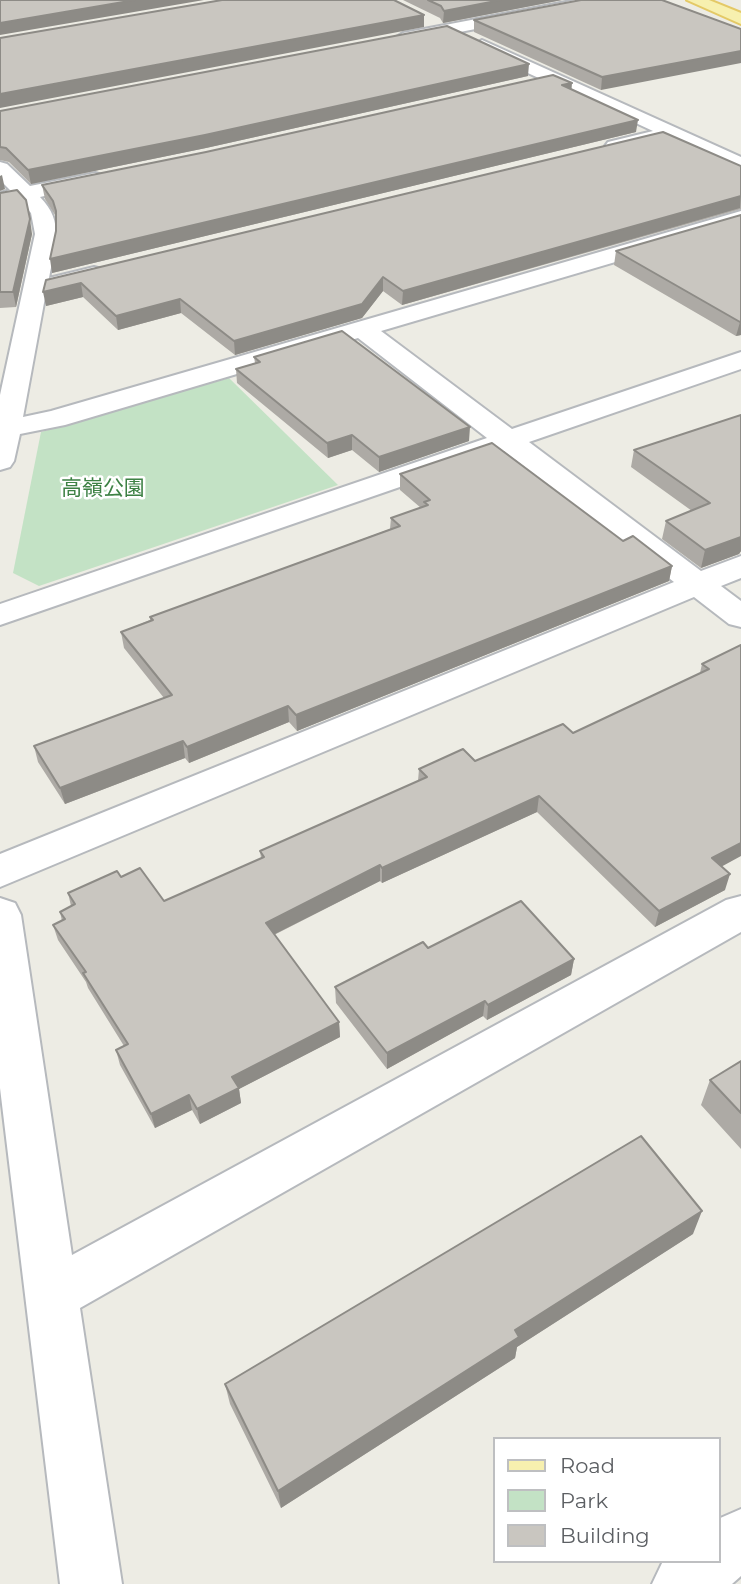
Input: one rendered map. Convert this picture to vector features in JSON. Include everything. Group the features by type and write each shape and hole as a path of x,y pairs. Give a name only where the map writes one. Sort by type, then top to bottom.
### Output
{"main road":[{"path":"690,5 741,19"},
{"path":"690,5 741,33"}],"street":[{"path":"386,36 434,23 550,0"},
{"path":"434,23 600,0"},
{"path":"434,23 741,165"},
{"path":"528,84 554,78"},
{"path":"590,152 671,133"},
{"path":"0,168 27,193 42,211 47,223 0,461"},
{"path":"0,199 117,175"},
{"path":"6,428 55,419 741,219"},
{"path":"35,288 116,268"},
{"path":"362,329 741,617"},
{"path":"0,615 741,360"},
{"path":"0,872 741,566"},
{"path":"53,1294 741,912"},
{"path":"0,915 91,1584"},
{"path":"720,1555 741,1539"},
{"path":"683,1584 709,1563"}],"green space":[{"name":"高嶺公園","path":"229,378 338,485 39,586 13,573 41,432"}],"building":[{"path":"0,0 135,0 0,23"},
{"path":"222,0 394,0 424,15 0,94 0,38"},
{"path":"428,0 501,0 444,11 441,6"},
{"path":"581,0 662,0 741,29 741,51 602,77 474,20"},
{"path":"447,26 529,64 205,135 28,170 6,148 0,147 0,111"},
{"path":"553,75 572,83 562,85 638,120 50,259 56,231 56,211 42,185 206,152"},
{"path":"663,132 741,166 741,196 403,291 383,277 362,304 234,341 180,299 116,316 81,283 43,292 46,280"},
{"path":"17,190 26,200 30,219 13,292 0,292 0,193"},
{"path":"741,215 740,322 616,251"},
{"path":"342,331 470,427 379,457 352,435 327,443 236,369 260,362 254,357"},
{"path":"741,415 741,537 705,550 666,521 710,503 634,450"},
{"path":"492,443 623,541 633,536 672,566 296,715 288,706 187,747 183,741 60,788 34,746 172,695 121,632 153,620 150,617 400,526 391,518 428,505 424,502 430,500 400,474"},
{"path":"741,645 741,843 712,858 730,874 659,911 539,796 382,868 380,865 266,923 339,1022 232,1077 239,1088 197,1109 189,1095 151,1114 116,1050 128,1044 83,973 86,972 53,925 65,919 60,912 75,904 68,893 117,871 121,877 140,868 164,901 264,857 260,851 427,777 419,769 463,749 475,761 563,724 573,733 709,669 702,664"},
{"path":"521,901 574,959 488,1005 485,1001 387,1053 335,987 423,942 428,948"},
{"path":"741,1061 741,1113 710,1080"},
{"path":"641,1136 702,1211 515,1330 519,1337 278,1491 225,1384"}]}
